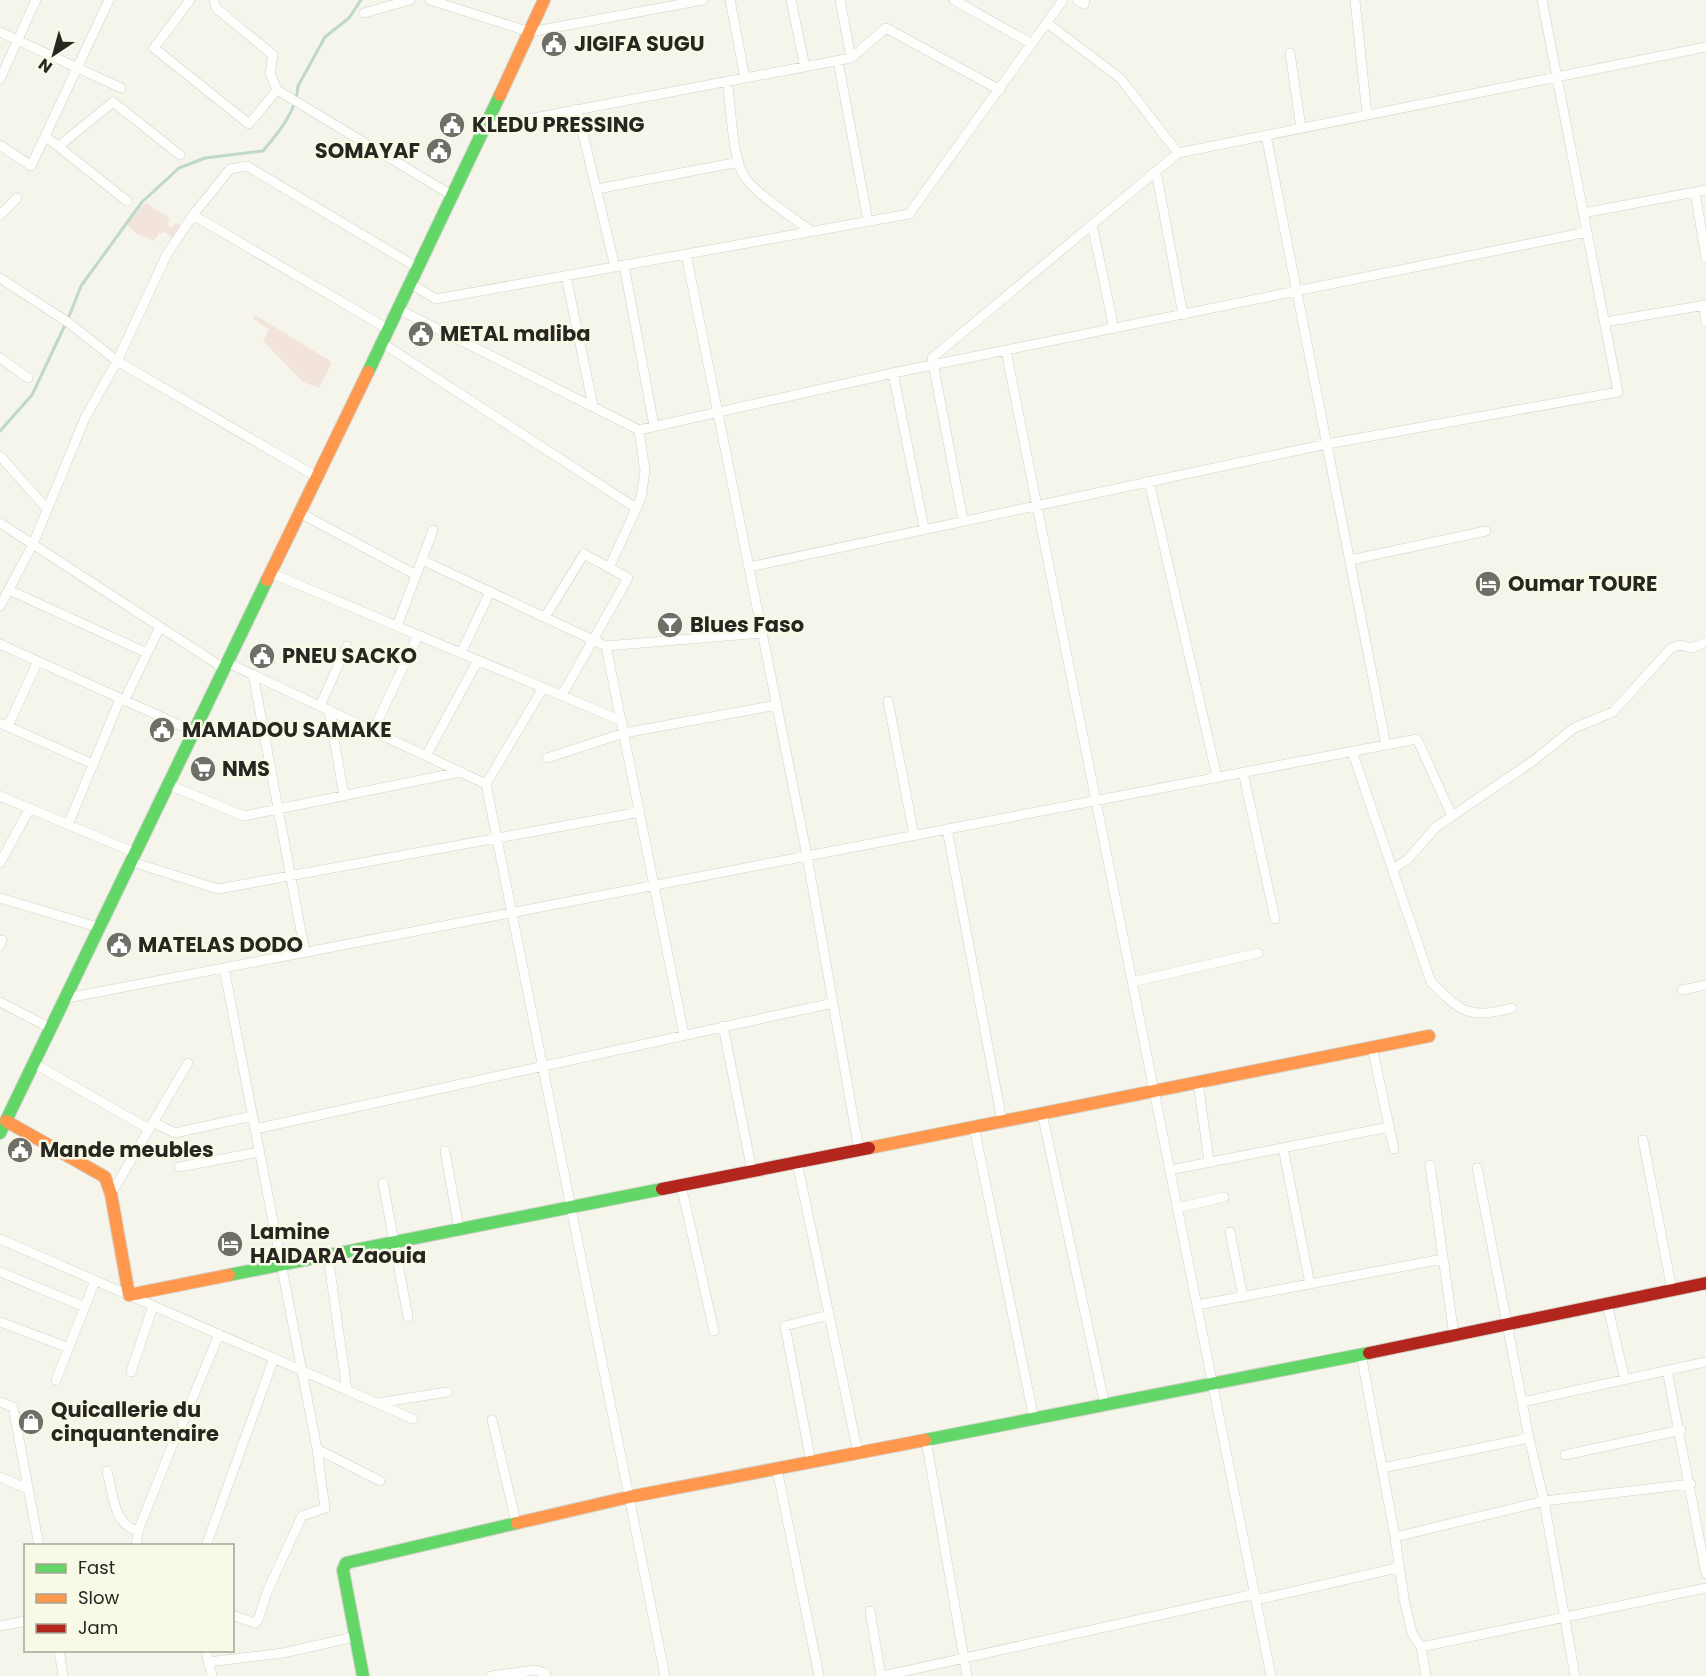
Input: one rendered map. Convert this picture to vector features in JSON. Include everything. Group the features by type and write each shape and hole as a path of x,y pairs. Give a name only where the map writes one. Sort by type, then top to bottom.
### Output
{"street":[{"path":"0,79 36,0"},
{"path":"0,145 31,166 109,0"},
{"path":"190,0 154,48 249,123 276,90"},
{"path":"214,0 216,8 273,55 270,72 276,90 453,196"},
{"path":"364,13 410,0"},
{"path":"430,0 530,32 703,0"},
{"path":"0,1133 411,284 544,0"},
{"path":"730,0 745,78"},
{"path":"791,0 805,67"},
{"path":"840,0 851,58"},
{"path":"954,0 1032,44"},
{"path":"411,284 436,299 909,214 1063,0"},
{"path":"1077,0 1084,4 1085,0"},
{"path":"1355,0 1367,115"},
{"path":"749,567 1327,444 1618,393 1542,0"},
{"path":"1047,23 1120,78 1178,153"},
{"path":"486,126 851,58 886,28 1000,90"},
{"path":"0,32 121,88"},
{"path":"963,520 932,358 1178,153 1706,46"},
{"path":"1290,53 1301,128"},
{"path":"838,61 868,221"},
{"path":"727,81 743,175 751,185 811,231"},
{"path":"59,146 112,102 180,155"},
{"path":"577,110 620,266 654,426"},
{"path":"1266,135 1386,744"},
{"path":"45,136 127,201"},
{"path":"597,189 739,162"},
{"path":"0,606 33,544 85,418 117,361 167,254 193,215 230,169 248,166 418,268"},
{"path":"1156,171 1183,315"},
{"path":"1583,213 1706,190"},
{"path":"1695,192 1706,258"},
{"path":"0,215 17,198"},
{"path":"193,215 388,329"},
{"path":"1092,224 1114,329"},
{"path":"398,309 639,430 718,410 893,373 1587,232"},
{"path":"686,254 807,856 859,1150"},
{"path":"566,276 592,406"},
{"path":"0,278 67,321 117,361 317,477"},
{"path":"1605,322 1704,305 1706,322"},
{"path":"382,343 636,508"},
{"path":"1006,351 1270,1676"},
{"path":"0,358 28,378"},
{"path":"893,373 924,528"},
{"path":"609,568 641,498 645,471 639,430"},
{"path":"0,456 47,509"},
{"path":"1149,481 1217,777"},
{"path":"300,513 416,575"},
{"path":"0,523 160,627 227,666 253,674 486,784"},
{"path":"397,626 433,530"},
{"path":"1350,560 1486,531"},
{"path":"545,617 584,554 628,578 562,695"},
{"path":"422,560 606,646 762,633"},
{"path":"271,573 622,721"},
{"path":"9,590 147,653"},
{"path":"461,653 490,592"},
{"path":"68,825 122,700 160,627"},
{"path":"373,731 418,635"},
{"path":"1392,869 1407,860 1436,827 1533,761 1574,729 1613,712 1671,648 1680,645 1692,648 1706,642"},
{"path":"0,644 195,732"},
{"path":"344,796 324,708 347,646"},
{"path":"606,646 684,1035"},
{"path":"426,756 478,660"},
{"path":"38,662 4,724 93,764"},
{"path":"253,674 276,810 305,953"},
{"path":"543,687 486,784 665,1676"},
{"path":"888,701 914,835"},
{"path":"547,758 624,733 777,705"},
{"path":"67,998 1417,738 1452,816"},
{"path":"1352,751 1431,982 1451,1003 1468,1013 1488,1014 1512,1008"},
{"path":"169,785 244,816 460,772"},
{"path":"1243,772 1275,919"},
{"path":"0,796 68,825 134,858 218,889 640,812"},
{"path":"0,863 30,808"},
{"path":"947,829 1002,1121"},
{"path":"0,898 101,928"},
{"path":"1132,982 1258,953"},
{"path":"224,968 317,1449 325,1508 302,1516 267,1592 258,1620 255,1623 234,1616"},
{"path":"1682,990 1706,985"},
{"path":"0,1002 52,1029"},
{"path":"255,1129 833,1003"},
{"path":"723,1026 752,1171"},
{"path":"129,1295 1429,1036"},
{"path":"1372,1047 1394,1149"},
{"path":"111,1194 188,1063"},
{"path":"35,1064 151,1125 175,1133 252,1116"},
{"path":"1198,1082 1209,1161"},
{"path":"1042,1113 1105,1406"},
{"path":"6,1121 105,1177 111,1194 129,1295"},
{"path":"974,1127 1034,1419"},
{"path":"1170,1170 1389,1127"},
{"path":"1643,1140 1672,1290"},
{"path":"1283,1148 1310,1284"},
{"path":"179,1167 259,1152"},
{"path":"445,1152 459,1229"},
{"path":"797,1162 858,1453"},
{"path":"1430,1165 1454,1335"},
{"path":"1477,1168 1529,1438 1544,1501 1575,1676"},
{"path":"383,1183 408,1317"},
{"path":"681,1185 714,1331"},
{"path":"1177,1208 1224,1197"},
{"path":"1230,1232 1243,1297"},
{"path":"0,1239 413,1419"},
{"path":"328,1256 347,1390"},
{"path":"1197,1305 1443,1259"},
{"path":"0,1272 85,1307"},
{"path":"56,1380 95,1281"},
{"path":"363,1676 343,1570 346,1563 629,1497 1213,1385 1706,1283"},
{"path":"1607,1304 1624,1380"},
{"path":"131,1372 153,1306"},
{"path":"811,1462 785,1326 829,1315"},
{"path":"0,1322 69,1348"},
{"path":"182,1424 219,1334"},
{"path":"1361,1354 1395,1537 1398,1568 1412,1633 1421,1647 1426,1676"},
{"path":"206,1544 274,1358"},
{"path":"1522,1402 1706,1362"},
{"path":"1667,1370 1681,1430 1706,1574"},
{"path":"378,1403 447,1392"},
{"path":"0,1402 13,1407 39,1544"},
{"path":"492,1420 516,1522"},
{"path":"1565,1455 1681,1430"},
{"path":"1382,1468 1529,1438"},
{"path":"926,1440 967,1676"},
{"path":"136,1544 138,1531 174,1441"},
{"path":"317,1449 380,1481"},
{"path":"777,1469 819,1676"},
{"path":"107,1471 120,1521 127,1528 138,1531"},
{"path":"0,1477 28,1489"},
{"path":"1395,1537 1544,1501 1691,1484"},
{"path":"870,1611 882,1676 1398,1568"},
{"path":"1421,1647 1706,1588"},
{"path":"0,1626 24,1621"},
{"path":"208,1662 283,1653 354,1637"},
{"path":"58,1652 63,1676"},
{"path":"206,1652 212,1676"},
{"path":"491,1676 535,1670 546,1673 546,1676"}],"shaded area":[{"path":"146,202 170,219 167,224 172,228 176,223 180,226 177,242 165,232 159,233 154,241 137,234 126,224"},
{"path":"255,315 332,362 319,388 303,382 263,341 269,330 253,318"}],"waterway":[{"path":"68,319 81,286 142,202 179,168 205,158 263,151 290,113 298,86 325,37 349,18 361,0"},
{"path":"0,431 32,395 65,325"}],"traffic: fast":[{"path":"368,372 500,95"},
{"path":"0,1133 267,580"},
{"path":"229,1275 662,1189"},
{"path":"925,1440 1369,1353"},
{"path":"363,1676 343,1570 346,1563 517,1523"}],"traffic: slow":[{"path":"500,95 544,0"},
{"path":"267,580 368,372"},
{"path":"869,1148 1429,1036"},
{"path":"6,1121 105,1177 111,1194 129,1295 229,1275"},
{"path":"517,1523 629,1497 925,1440"}],"traffic: jam":[{"path":"662,1189 869,1148"},
{"path":"1369,1353 1706,1283"}],"place":[{"name":"JIGIFA SUGU","path":"554,44"},
{"name":"KLEDU PRESSING","path":"452,125"},
{"name":"SOMAYAF","path":"439,151"},
{"name":"METAL maliba","path":"421,334"},
{"name":"Oumar TOURE","path":"1488,584"},
{"name":"Blues Faso","path":"670,625"},
{"name":"PNEU SACKO","path":"262,656"},
{"name":"MAMADOU SAMAKE","path":"162,730"},
{"name":"NMS","path":"203,769"},
{"name":"MATELAS DODO","path":"119,945"},
{"name":"Mande meubles","path":"20,1150"},
{"name":"Lamine HAIDARA Zaouia","path":"230,1244"},
{"name":"Quicallerie du cinquantenaire","path":"31,1422"}]}
